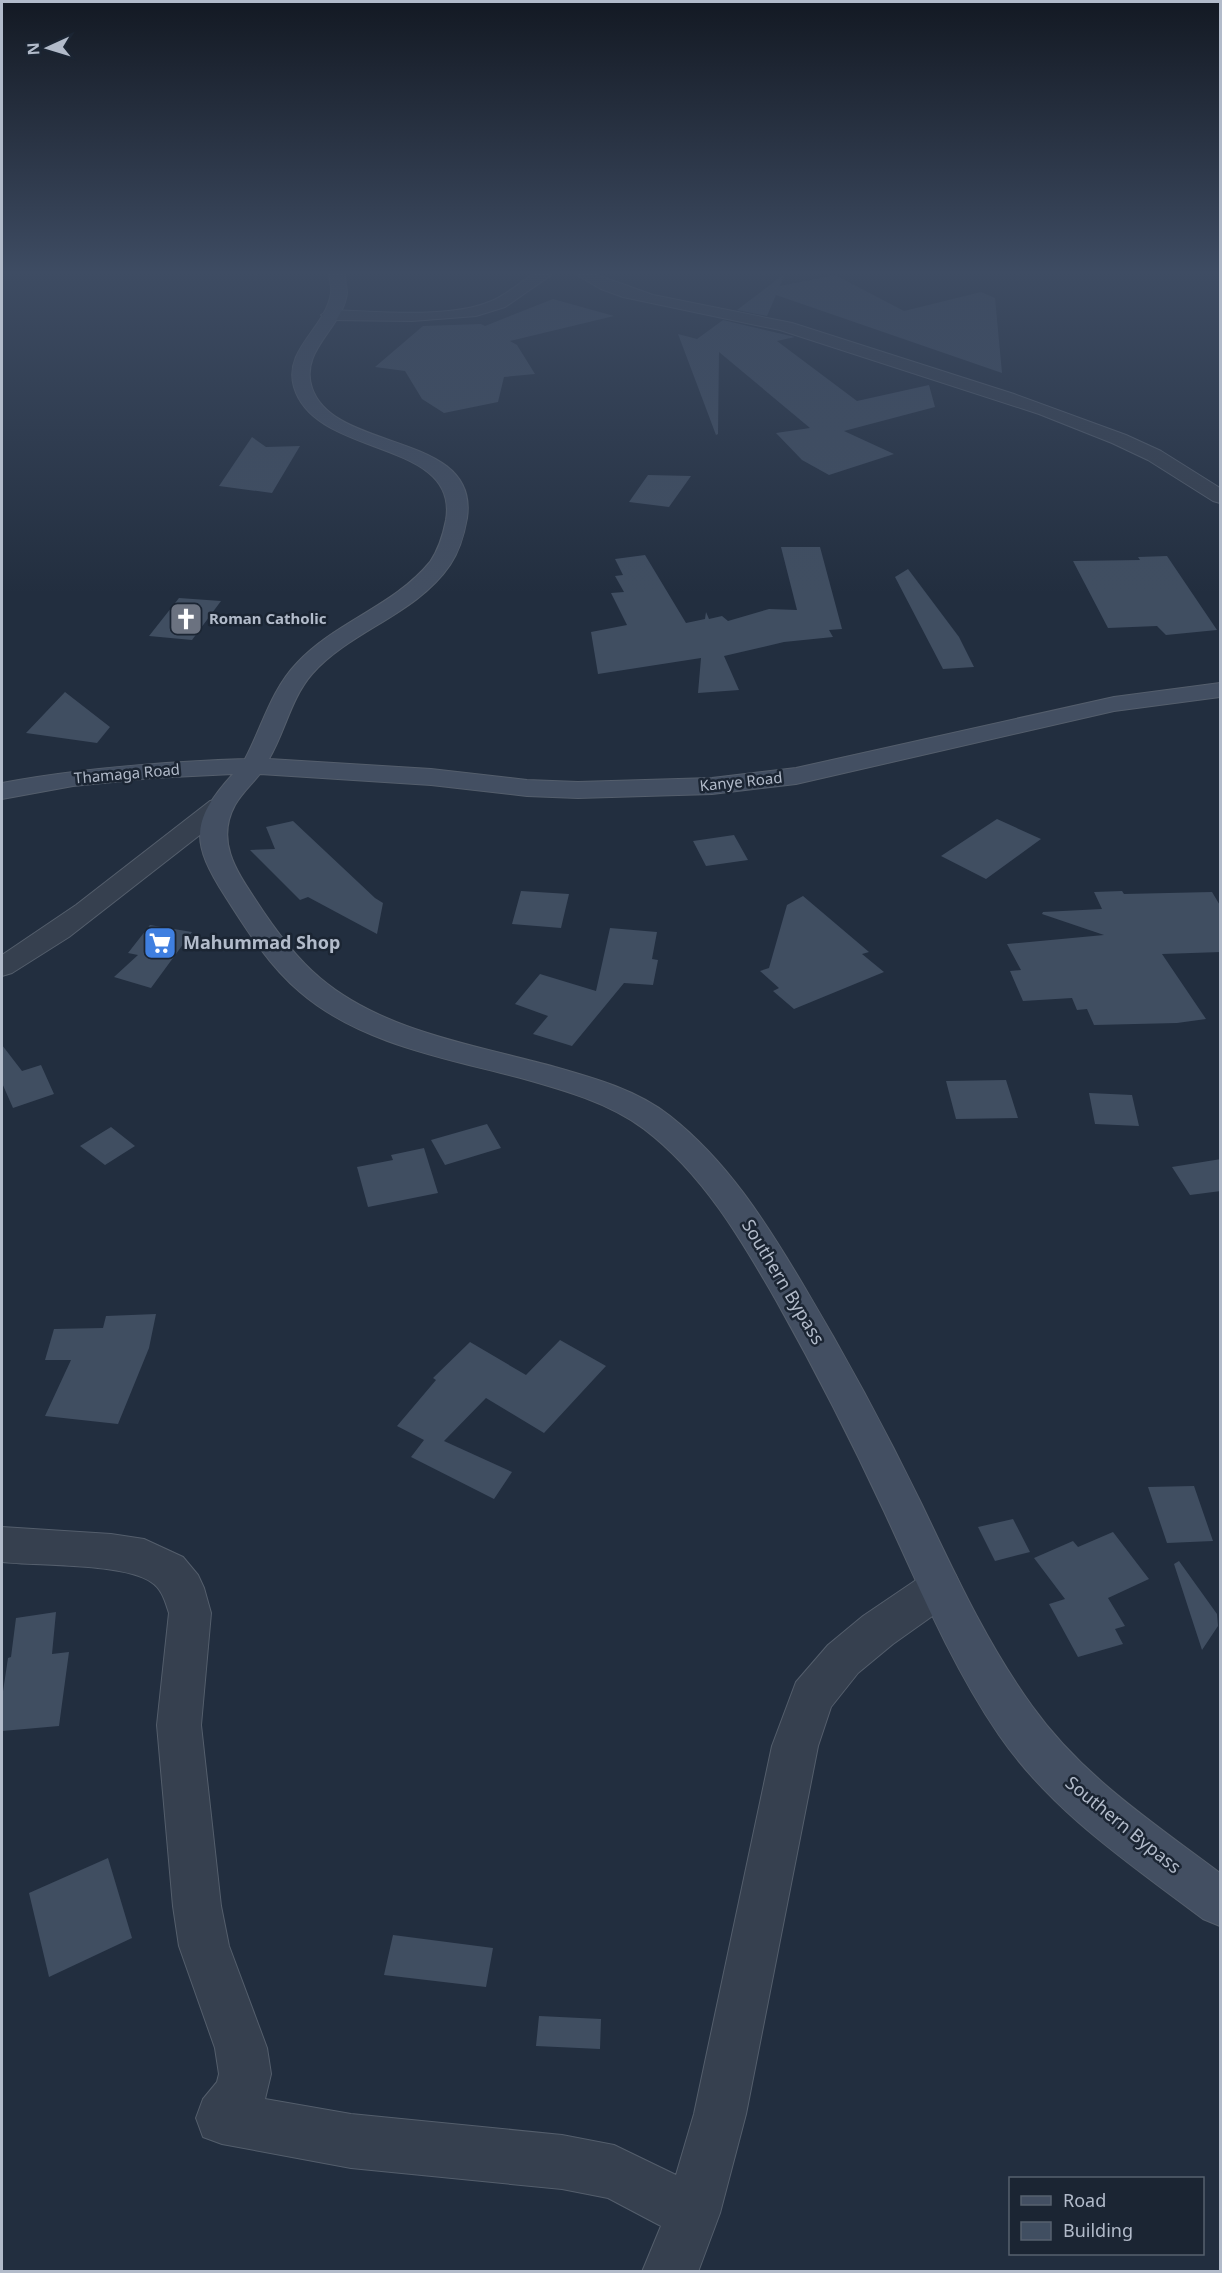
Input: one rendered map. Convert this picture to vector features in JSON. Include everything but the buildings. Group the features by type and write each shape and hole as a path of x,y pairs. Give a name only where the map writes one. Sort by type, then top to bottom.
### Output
{"street":[{"name":"Southern Bypass","path":"301,381 303,390 319,413 342,428 441,469 454,486 459,504 455,535 443,560 418,588 369,622 327,647 301,672 253,766 219,807 212,845 240,898 277,950 320,993 377,1024 440,1047 580,1085 624,1103 655,1121 688,1150 748,1221 793,1297 828,1358 940,1587 985,1673 1035,1747 1073,1789 1221,1902"},
{"path":"956,381 1114,437 1176,468 1221,497"},
{"name":"Kanye Road","path":"253,766 431,777 527,788 578,790 712,786 796,776 1114,704 1221,690"},
{"name":"Thamaga Road","path":"2,791 73,778 118,773 253,766"},
{"path":"2,967 93,908 140,868 219,807"},
{"path":"2,1545 111,1552 144,1557 168,1570 183,1588 190,1613 179,1725 197,1906 204,1946 241,2048 245,2074 240,2095 222,2118 351,2141 562,2162 614,2172 693,2214"},
{"path":"670,2271 693,2214 720,2115 795,1746 812,1696 843,1659 878,1630 940,1587"}],"place":[{"name":"Roman Catholic","path":"186,619"},
{"name":"Mahummad Shop","path":"160,943"}]}
